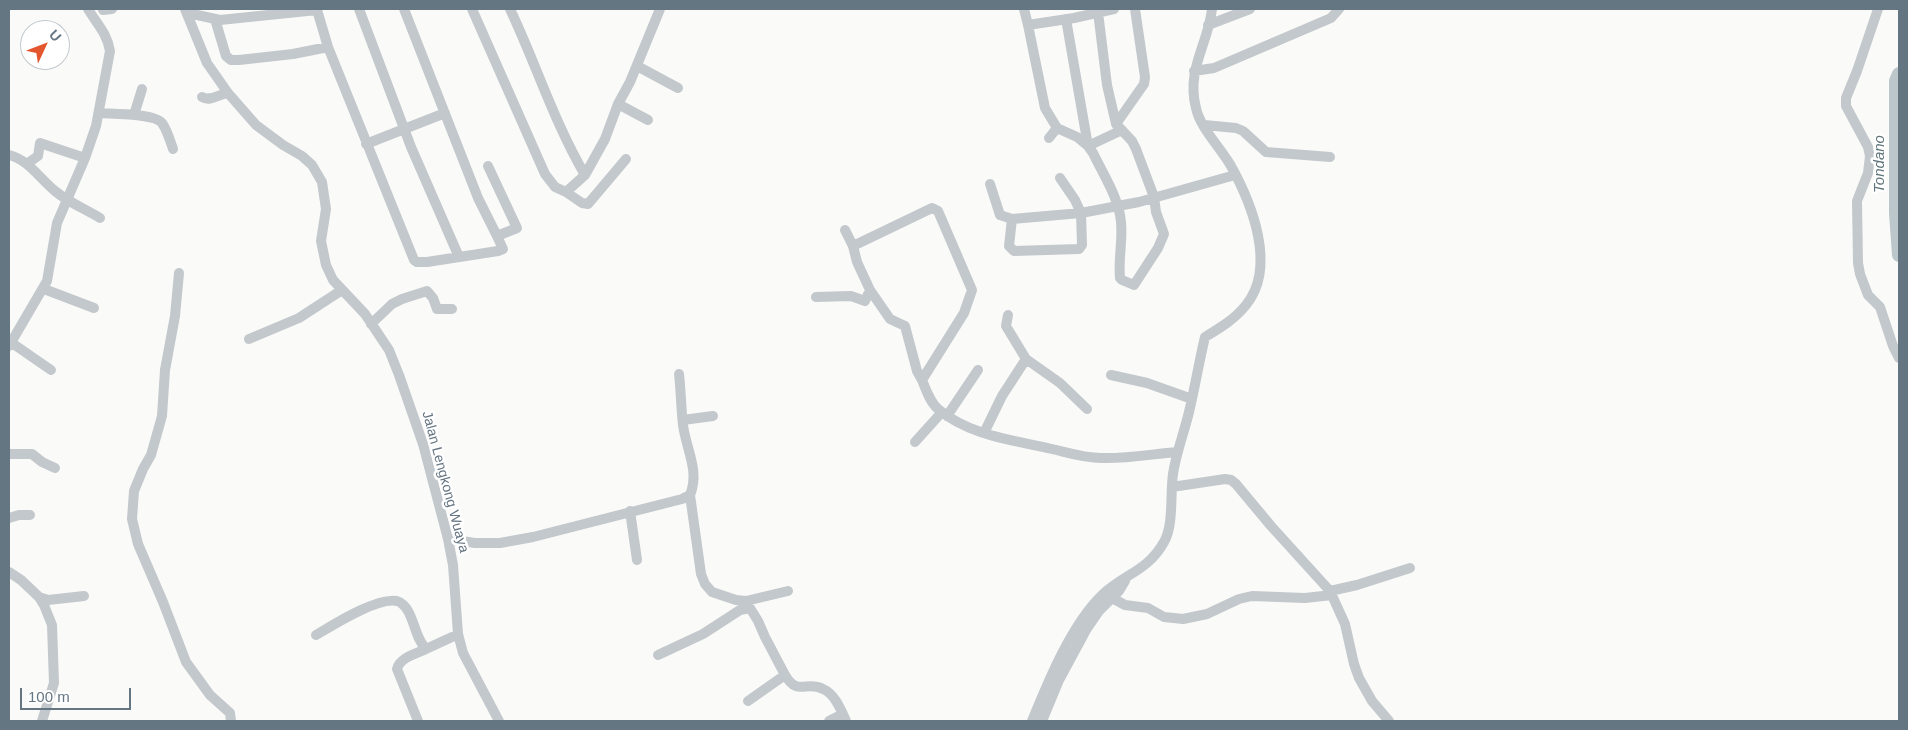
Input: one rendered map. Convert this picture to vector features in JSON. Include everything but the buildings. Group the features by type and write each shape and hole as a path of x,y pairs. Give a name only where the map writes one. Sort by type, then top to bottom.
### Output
{"street":[{"path":"51,370 9,343 44,289 49,274 57,223 86,158 99,113 110,51 108,39 104,31 88,9"},
{"path":"186,11 215,19 321,9 328,47 414,260 417,262 427,262 503,249 478,198 404,9"},
{"path":"359,9 404,128 459,257"},
{"path":"472,9 545,174 555,187 582,203 588,204 626,159"},
{"path":"510,9 548,100 573,155 585,175"},
{"path":"566,192 585,175 605,138 660,9"},
{"path":"1024,9 1045,108 1058,128 1077,137 1088,146"},
{"path":"1028,25 1066,20 1114,9"},
{"path":"1088,146 1119,127 1144,84 1145,77 1135,9"},
{"path":"1042,721 1070,651 1077,627 1100,597 1110,588 1142,568 1151,560 1166,540 1177,452 1192,399 1204,337 1237,316 1248,304 1258,284 1261,266 1258,239 1248,200 1196,110 1193,87 1194,71 1212,9"},
{"path":"1208,25 1250,9"},
{"path":"1878,9 1846,98 1846,106 1868,147 1870,156 1868,172 1857,201 1858,263 1860,274 1868,295 1880,307 1899,358"},
{"path":"1194,71 1214,68 1331,18 1336,10"},
{"name":"Jalan Lengkong Wuaya","path":"186,11 207,63 228,93 256,125 302,156 312,165 322,182 326,208 321,240 323,257 331,276 360,308 388,350 423,444 448,539 453,565 458,634 463,653 499,721"},
{"path":"1066,20 1088,146 1118,206 1121,223 1120,278 1134,285 1163,239 1164,234 1154,197 1136,149 1132,141 1119,127 1107,85 1098,12"},
{"path":"215,19 226,56 232,60 293,54 328,47"},
{"path":"637,66 678,88"},
{"path":"134,115 142,89"},
{"path":"202,97 211,99 228,93"},
{"path":"618,104 648,120"},
{"path":"99,113 150,117 161,122 173,149"},
{"path":"366,144 445,113"},
{"path":"1204,125 1236,128 1243,131 1266,152 1330,157"},
{"path":"1049,138 1058,128"},
{"path":"28,163 36,158 40,143 86,158"},
{"path":"9,155 28,163 67,200 100,218"},
{"path":"488,166 516,228 497,236"},
{"path":"990,184 1000,215 1012,219 1081,213 1118,206 1235,175"},
{"path":"1012,219 1009,246 1014,251 1077,250 1082,245 1081,213 1075,200 1060,178"},
{"path":"854,246 932,208 938,211 972,290 964,313 922,380"},
{"path":"845,230 854,246 857,262 870,290 892,321 905,326 917,371 930,399 944,414 984,433 1086,457 1116,458 1177,452"},
{"path":"179,273 162,416 151,455 134,492 132,519 138,544 186,662 210,695 230,713 231,721"},
{"path":"44,289 94,308"},
{"path":"249,339 299,318 342,290"},
{"path":"816,298 851,296 865,301 870,290"},
{"path":"371,324 392,304 427,291 436,309 452,309"},
{"path":"1008,315 1006,326 1026,359 1060,383 1087,409"},
{"name":"Jalan Lengkong Wuaya","path":"379,338 418,449 440,530 448,579 452,637 458,657 493,721"},
{"path":"984,433 1002,396 1026,359"},
{"path":"915,442 944,414 978,370"},
{"path":"679,374 683,420 694,472 694,484 690,495 701,574 705,584 712,592 725,598 746,602 771,594 788,592"},
{"path":"1112,374 1147,383 1192,399"},
{"path":"683,420 713,416"},
{"path":"9,454 32,454 42,462 55,468"},
{"path":"1172,487 1225,479 1231,480 1331,593 1344,624 1359,678 1372,701 1389,721"},
{"path":"448,539 490,544 500,543 607,518 682,499 690,495"},
{"path":"630,511 637,560"},
{"path":"9,518 19,515 30,515"},
{"path":"1112,598 1125,605 1148,608 1164,617 1184,619 1207,614 1239,599 1252,596 1305,598 1331,593 1410,568"},
{"path":"11,574 21,580 39,597 52,625 55,672 51,696 42,721"},
{"path":"1032,721 1070,651 1099,610 1112,598 1129,576"},
{"path":"39,597 48,600 84,596"},
{"path":"316,636 358,612 380,603 396,601 403,604 408,611 421,644 426,649"},
{"path":"658,655 703,634 740,610 750,608 784,676 794,686 801,688 813,686 829,692 845,718 829,721"},
{"path":"418,721 397,669 399,663 407,657 452,637"},
{"path":"748,701 784,676"}],"waterway":[{"name":"Tondano","path":"1899,74 1896,81 1896,213 1899,255"}]}
